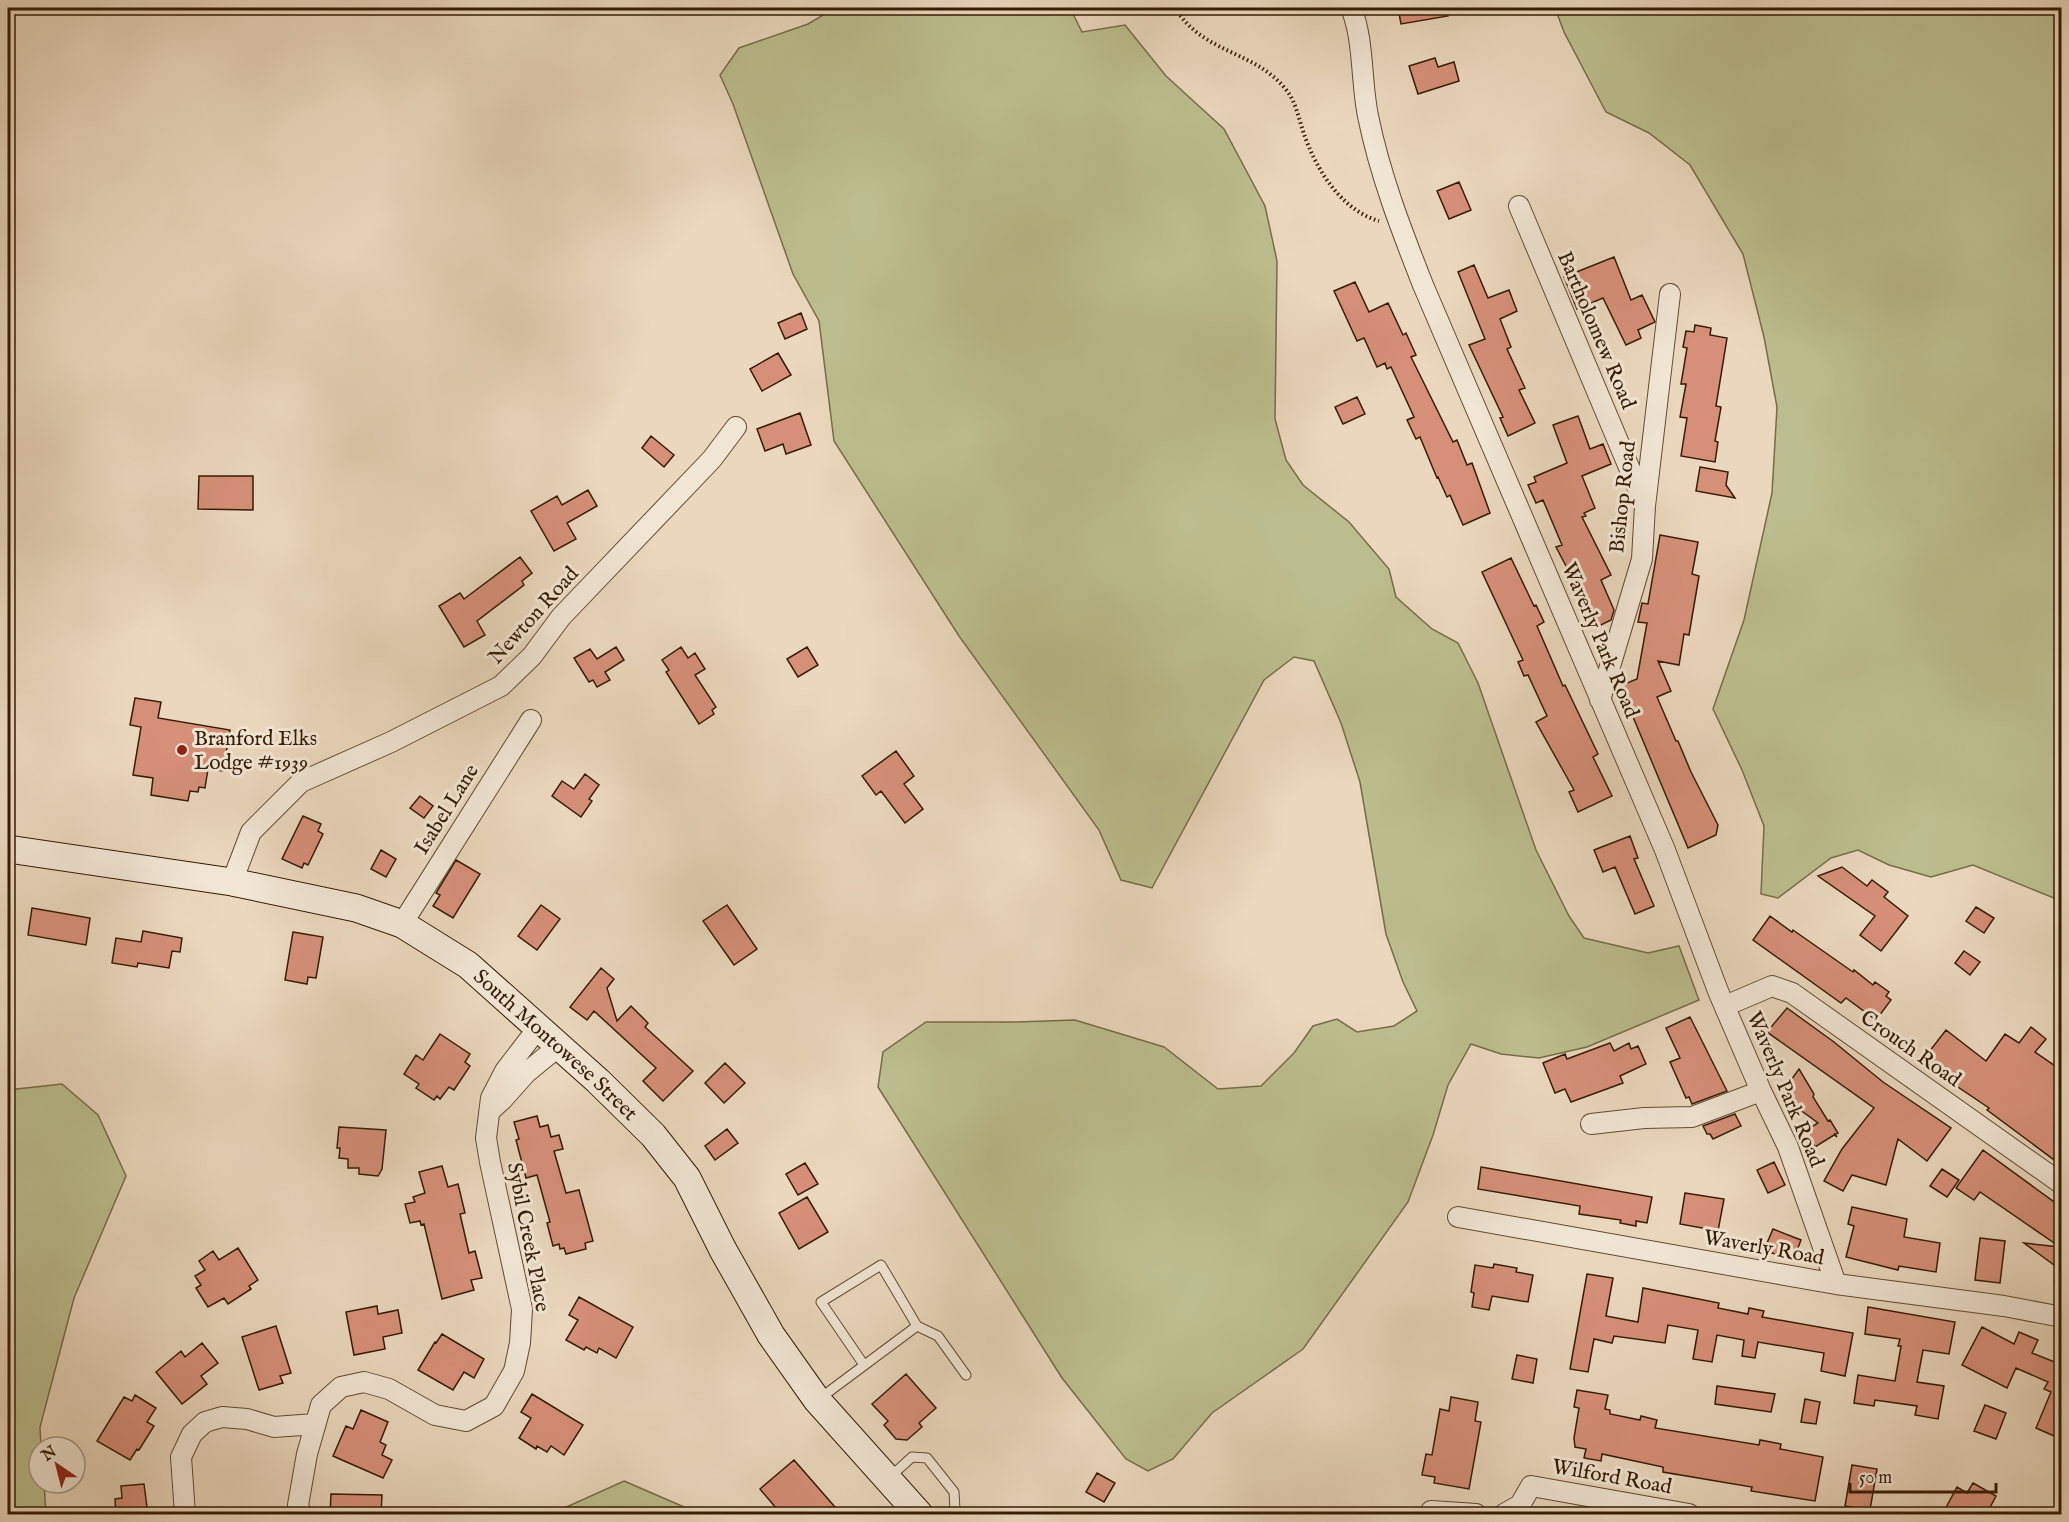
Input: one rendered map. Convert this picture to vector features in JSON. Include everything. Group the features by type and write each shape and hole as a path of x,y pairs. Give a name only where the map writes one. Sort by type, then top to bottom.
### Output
{"main road":[{"name":"South Montowese Street","path":"8,849 232,882 356,908 402,924 468,964 653,1135 687,1178 723,1250 771,1335 817,1400 919,1515"}],"street":[{"name":"Waverly Park Road","path":"1351,8 1356,19 1362,81 1374,145 1398,221 1423,285 1665,850 1725,1006 1761,1091 1788,1146 1836,1284"},
{"name":"Bartholomew Road","path":"1520,206 1645,506"},
{"name":"Bishop Road","path":"1600,700 1641,559 1670,294"},
{"name":"Newton Road","path":"232,882 251,832 301,782 391,742 501,686 532,656 561,617 712,459 736,427"},
{"name":"Isabel Lane","path":"402,924 531,720"},
{"name":"Crouch Road","path":"1725,1006 1772,986 1792,993 2061,1184"},
{"name":"Sybil Creek Place","path":"301,1515 298,1505 307,1454 321,1405 341,1387 364,1382 389,1389 435,1415 466,1421 494,1406 514,1371 520,1343 522,1309 486,1138 491,1098 505,1071 538,1028"},
{"path":"490,1111 526,1073 559,1046"},
{"path":"1591,1124 1644,1118 1692,1117 1761,1091"},
{"name":"Waverly Road","path":"1458,1216 1836,1284 2004,1306 2061,1317"},
{"path":"185,1515 181,1457 192,1434 205,1422 222,1417 247,1419 274,1427 315,1425"},
{"name":"Wilford Road","path":"1504,1515 1520,1505 1531,1486 1689,1515"},
{"path":"1430,1515 1431,1511 1476,1515"}],"lane":[{"path":"864,1365 821,1302 881,1265 917,1326 938,1336 966,1375"},
{"path":"817,1400 917,1326"},
{"path":"887,1480 912,1457 927,1458 954,1492 955,1509 951,1515"}],"path":[{"path":"1175,8 1197,34 1259,66 1281,83 1290,94 1310,153 1327,181 1355,211 1383,222 1398,221"}],"green space":[{"path":"835,8 1070,8 1082,32 1125,25 1166,76 1224,129 1265,206 1277,261 1275,419 1286,460 1303,485 1349,522 1389,569 1396,597 1432,629 1458,643 1478,683 1536,850 1569,916 1584,938 1648,953 1679,946 1699,1000 1587,1047 1539,1058 1501,1054 1471,1044 1448,1085 1433,1135 1408,1202 1303,1349 1212,1413 1173,1459 1148,1471 1126,1459 1062,1378 878,1087 883,1052 926,1022 1075,1020 1164,1047 1218,1089 1261,1086 1294,1053 1313,1026 1337,1019 1357,1032 1394,1026 1417,1011 1403,982 1386,934 1360,782 1341,723 1314,661 1294,657 1264,680 1152,888 1121,880 1099,830 959,636 834,441 819,321 793,274 733,104 720,75 739,48 808,24"},
{"path":"1555,8 2061,8 2061,901 1973,865 1931,877 1889,865 1858,850 1831,858 1778,898 1761,894 1764,826 1742,770 1713,709 1744,620 1772,493 1777,407 1764,337 1743,254 1690,165 1649,133 1606,112 1564,32"},
{"path":"62,1084 98,1115 126,1176 74,1298 40,1427 40,1435 27,1435 27,1495 45,1495 46,1514 8,1514 8,1090"},
{"path":"624,1481 691,1510 722,1514 551,1514"}],"building":[{"path":"1398,8 1447,8 1448,16 1401,24"},
{"path":"1435,58 1438,67 1454,62 1459,81 1418,94 1409,66"},
{"path":"1459,182 1471,210 1449,219 1437,191"},
{"path":"1614,257 1631,300 1642,295 1655,322 1638,330 1641,338 1626,345 1603,298 1577,309 1564,277"},
{"path":"1474,265 1488,298 1509,290 1517,311 1500,319 1511,347 1507,349 1525,388 1519,390 1535,423 1508,436 1500,418 1503,417 1469,345 1485,339 1458,272"},
{"path":"1355,282 1369,312 1388,303 1403,335 1406,333 1416,355 1411,357 1453,442 1457,440 1467,465 1472,463 1490,513 1463,525 1450,495 1447,497 1437,478 1420,437 1416,439 1407,420 1414,417 1391,367 1387,369 1385,363 1377,367 1364,338 1357,341 1334,291"},
{"path":"801,313 807,329 785,339 778,323"},
{"path":"1695,325 1711,328 1710,335 1727,338 1716,406 1721,407 1715,441 1718,442 1715,462 1681,456 1687,418 1680,417 1686,384 1681,384 1687,348 1683,347 1686,331 1694,332"},
{"path":"778,353 791,375 762,391 750,369"},
{"path":"1357,397 1365,414 1343,424 1335,407"},
{"path":"800,413 811,445 786,454 783,444 765,451 757,429"},
{"path":"1578,416 1590,449 1603,444 1611,464 1582,476 1595,508 1584,513 1586,516 1582,517 1611,575 1601,580 1614,610 1611,620 1597,627 1595,621 1586,625 1577,605 1585,602 1556,547 1562,545 1543,500 1536,503 1528,485 1536,482 1534,477 1567,463 1553,425"},
{"path":"651,436 674,455 664,467 642,448"},
{"path":"1700,467 1728,472 1726,485 1735,498 1696,491"},
{"path":"199,476 253,476 253,510 198,509"},
{"path":"588,490 597,506 567,523 576,539 554,551 531,511 557,496 562,505"},
{"path":"1660,535 1698,542 1692,574 1699,576 1689,635 1684,634 1679,665 1658,661 1671,691 1657,697 1718,825 1716,835 1688,848 1620,686 1637,679 1647,623 1638,622 1642,603 1648,604"},
{"path":"520,557 532,573 522,581 524,585 477,621 485,635 464,647 439,606 460,593 464,599"},
{"path":"1511,558 1544,622 1537,626 1563,686 1565,685 1598,754 1593,757 1612,796 1578,812 1569,792 1574,790 1536,722 1547,716 1528,675 1524,676 1518,662 1523,660 1482,572"},
{"path":"616,647 624,660 605,672 610,680 597,687 593,680 589,682 574,658 590,649 597,659"},
{"path":"681,647 688,658 695,653 705,669 695,675 716,707 712,710 714,714 699,724 666,672 669,670 662,660"},
{"path":"807,647 818,665 798,677 787,659"},
{"name":"Branford Elks Lodge #1939","path":"135,698 161,702 158,718 230,730 223,771 208,769 205,788 199,787 198,792 190,791 188,801 151,795 153,778 133,775 141,727 130,725"},
{"path":"896,751 914,776 904,784 923,809 905,823 881,791 876,795 862,776"},
{"path":"585,774 599,785 589,799 592,801 581,817 552,796 562,781 574,789"},
{"path":"420,796 433,806 424,818 410,808"},
{"path":"303,816 321,824 318,831 323,834 308,865 304,863 302,868 282,859"},
{"path":"1630,836 1638,858 1634,859 1654,906 1635,914 1615,867 1603,872 1594,850"},
{"path":"381,850 396,859 386,877 371,869"},
{"path":"456,860 480,874 453,918 433,906 440,895 436,893"},
{"path":"1842,867 1867,886 1872,880 1888,892 1884,897 1908,916 1881,951 1860,935 1875,916 1818,876"},
{"path":"541,905 560,919 537,950 518,936"},
{"path":"727,905 757,949 734,965 703,921"},
{"path":"1976,907 1994,918 1984,933 1966,921"},
{"path":"32,908 90,918 86,945 28,935"},
{"path":"1770,916 1853,972 1854,970 1873,985 1875,982 1889,992 1886,996 1891,1000 1876,1020 1846,998 1841,1003 1753,940"},
{"path":"143,931 182,938 180,952 172,951 169,968 138,963 137,967 112,963 116,938 141,942"},
{"path":"293,932 323,937 316,978 308,977 307,984 285,980"},
{"path":"1964,951 1980,962 1970,975 1955,963"},
{"path":"601,968 614,979 607,988 617,1021 631,1006 648,1023 645,1027 693,1071 663,1101 643,1081 656,1068 594,1011 587,1020 570,1007"},
{"path":"1787,1008 1883,1082 1951,1128 1927,1161 1898,1139 1886,1185 1852,1175 1843,1191 1824,1181 1842,1149 1874,1108 1767,1032"},
{"path":"1690,1017 1727,1091 1692,1104 1689,1097 1686,1098 1670,1062 1680,1058 1666,1028"},
{"path":"2031,1027 2046,1039 2035,1052 2061,1070 2061,1165 1987,1110 1989,1108 1924,1064 1928,1059 1925,1057 1946,1030 1986,1061 2005,1034 2019,1043"},
{"path":"440,1034 470,1054 465,1062 470,1066 454,1090 449,1087 440,1099 437,1096 434,1100 416,1088 419,1084 404,1074 416,1055 423,1060"},
{"path":"1610,1043 1614,1051 1629,1043 1631,1049 1638,1046 1646,1064 1620,1076 1623,1083 1571,1102 1565,1089 1555,1093 1543,1063 1565,1054 1567,1059"},
{"path":"725,1063 745,1083 724,1103 705,1083"},
{"path":"1799,1069 1814,1094 1813,1097 1838,1133 1835,1134 1837,1137 1834,1135 1815,1147 1805,1131 1818,1123 1780,1095"},
{"path":"1735,1114 1741,1126 1713,1139 1710,1134 1707,1134 1703,1126"},
{"path":"537,1116 540,1127 548,1125 551,1137 559,1135 563,1149 554,1151 566,1193 579,1190 593,1241 585,1243 586,1249 566,1254 564,1248 560,1249 559,1244 553,1246 547,1223 550,1222 537,1175 526,1178 516,1140 519,1139 514,1122"},
{"path":"339,1127 386,1130 382,1169 378,1176 359,1174 359,1168 348,1168 348,1159 339,1158 340,1148 337,1148"},
{"path":"727,1129 738,1143 715,1160 705,1146"},
{"path":"1983,1150 2061,1207 2061,1270 2024,1243 2060,1247 1980,1192 1974,1200 1956,1188"},
{"path":"1774,1162 1785,1185 1768,1193 1757,1170"},
{"path":"805,1163 818,1184 798,1195 786,1174"},
{"path":"442,1166 448,1187 458,1184 465,1213 460,1214 469,1253 475,1251 482,1278 471,1280 474,1290 442,1299 424,1224 421,1225 420,1221 410,1223 405,1204 415,1202 413,1197 425,1193 419,1172"},
{"path":"1481,1167 1652,1197 1647,1223 1636,1221 1636,1226 1620,1223 1621,1220 1579,1214 1580,1206 1478,1189"},
{"path":"1942,1169 1959,1180 1947,1197 1930,1186"},
{"path":"1685,1193 1724,1199 1718,1231 1680,1224"},
{"path":"807,1197 828,1232 799,1249 779,1213"},
{"path":"1852,1207 1907,1219 1904,1237 1940,1243 1936,1272 1899,1266 1898,1270 1846,1257 1854,1226 1848,1224"},
{"path":"1773,1229 1801,1240 1793,1261 1764,1250"},
{"path":"1980,1238 2005,1241 2000,1283 1975,1280"},
{"path":"238,1248 258,1280 249,1286 251,1289 228,1304 224,1298 208,1307 196,1288 201,1285 195,1276 205,1270 199,1261 213,1251 219,1260"},
{"path":"1494,1264 1517,1268 1516,1272 1533,1275 1528,1302 1492,1296 1489,1310 1472,1307 1474,1293 1471,1292 1475,1265 1493,1268"},
{"path":"1587,1274 1613,1278 1606,1316 1638,1322 1643,1288 1719,1303 1718,1308 1748,1314 1749,1308 1764,1311 1762,1317 1853,1333 1845,1376 1821,1371 1824,1353 1758,1342 1755,1358 1742,1356 1744,1340 1717,1335 1712,1362 1693,1359 1698,1330 1668,1325 1665,1343 1614,1336 1612,1343 1594,1339 1588,1372 1570,1369"},
{"path":"579,1297 633,1327 616,1358 599,1348 597,1353 586,1347 584,1350 566,1340 578,1320 569,1315"},
{"path":"377,1306 378,1314 398,1310 402,1333 383,1337 385,1349 354,1355 346,1312"},
{"path":"1868,1307 1955,1322 1949,1354 1923,1350 1917,1382 1944,1386 1938,1419 1915,1415 1917,1406 1875,1400 1874,1406 1854,1403 1858,1375 1895,1381 1901,1346 1898,1346 1900,1339 1865,1334"},
{"path":"276,1326 291,1373 280,1376 283,1383 259,1390 242,1337"},
{"path":"1982,1327 2014,1344 2019,1332 2038,1340 2032,1353 2057,1363 2061,1355 2061,1439 2036,1428 2051,1392 2044,1389 2048,1382 2016,1368 2007,1388 1962,1365"},
{"path":"442,1334 484,1359 474,1378 464,1372 453,1390 418,1370"},
{"path":"202,1343 218,1363 201,1376 207,1384 182,1404 156,1372 181,1351 185,1357"},
{"path":"1517,1355 1537,1359 1533,1383 1512,1379"},
{"path":"906,1374 936,1408 919,1423 922,1427 907,1440 896,1439 884,1425 888,1421 872,1404"},
{"path":"1717,1386 1775,1394 1771,1412 1715,1404"},
{"path":"1577,1390 1608,1395 1605,1409 1610,1410 1610,1414 1640,1420 1641,1416 1657,1420 1655,1428 1759,1445 1760,1440 1781,1444 1780,1449 1823,1457 1815,1501 1751,1491 1752,1487 1663,1472 1663,1467 1602,1454 1601,1461 1584,1458 1586,1449 1575,1447 1574,1438 1579,1408 1574,1407"},
{"path":"532,1394 583,1425 564,1455 551,1446 547,1452 537,1446 536,1449 519,1438 531,1418 521,1412"},
{"path":"135,1395 156,1408 147,1422 154,1426 130,1460 97,1441 124,1397 132,1401"},
{"path":"1451,1397 1478,1402 1475,1421 1481,1422 1469,1489 1434,1483 1435,1477 1422,1475 1426,1454 1432,1455 1440,1409 1449,1411"},
{"path":"1805,1399 1820,1402 1816,1424 1801,1422"},
{"path":"1985,1405 2006,1413 1996,1439 1974,1431"},
{"path":"361,1410 388,1422 380,1442 386,1445 382,1455 392,1460 383,1478 333,1456 346,1426 353,1429"},
{"path":"794,1460 842,1515 782,1515 760,1489"},
{"path":"1852,1465 1877,1469 1870,1510 1845,1506"},
{"path":"1097,1473 1115,1483 1104,1502 1086,1492"},
{"path":"1973,1483 1996,1496 1986,1515 1942,1515 1957,1487 1967,1493"},
{"path":"144,1484 148,1515 116,1515 115,1499 122,1498 121,1486"},
{"path":"331,1494 382,1495 381,1515 330,1515"}],"place":[{"name":"Branford Elks Lodge #1939","path":"182,750"}]}
